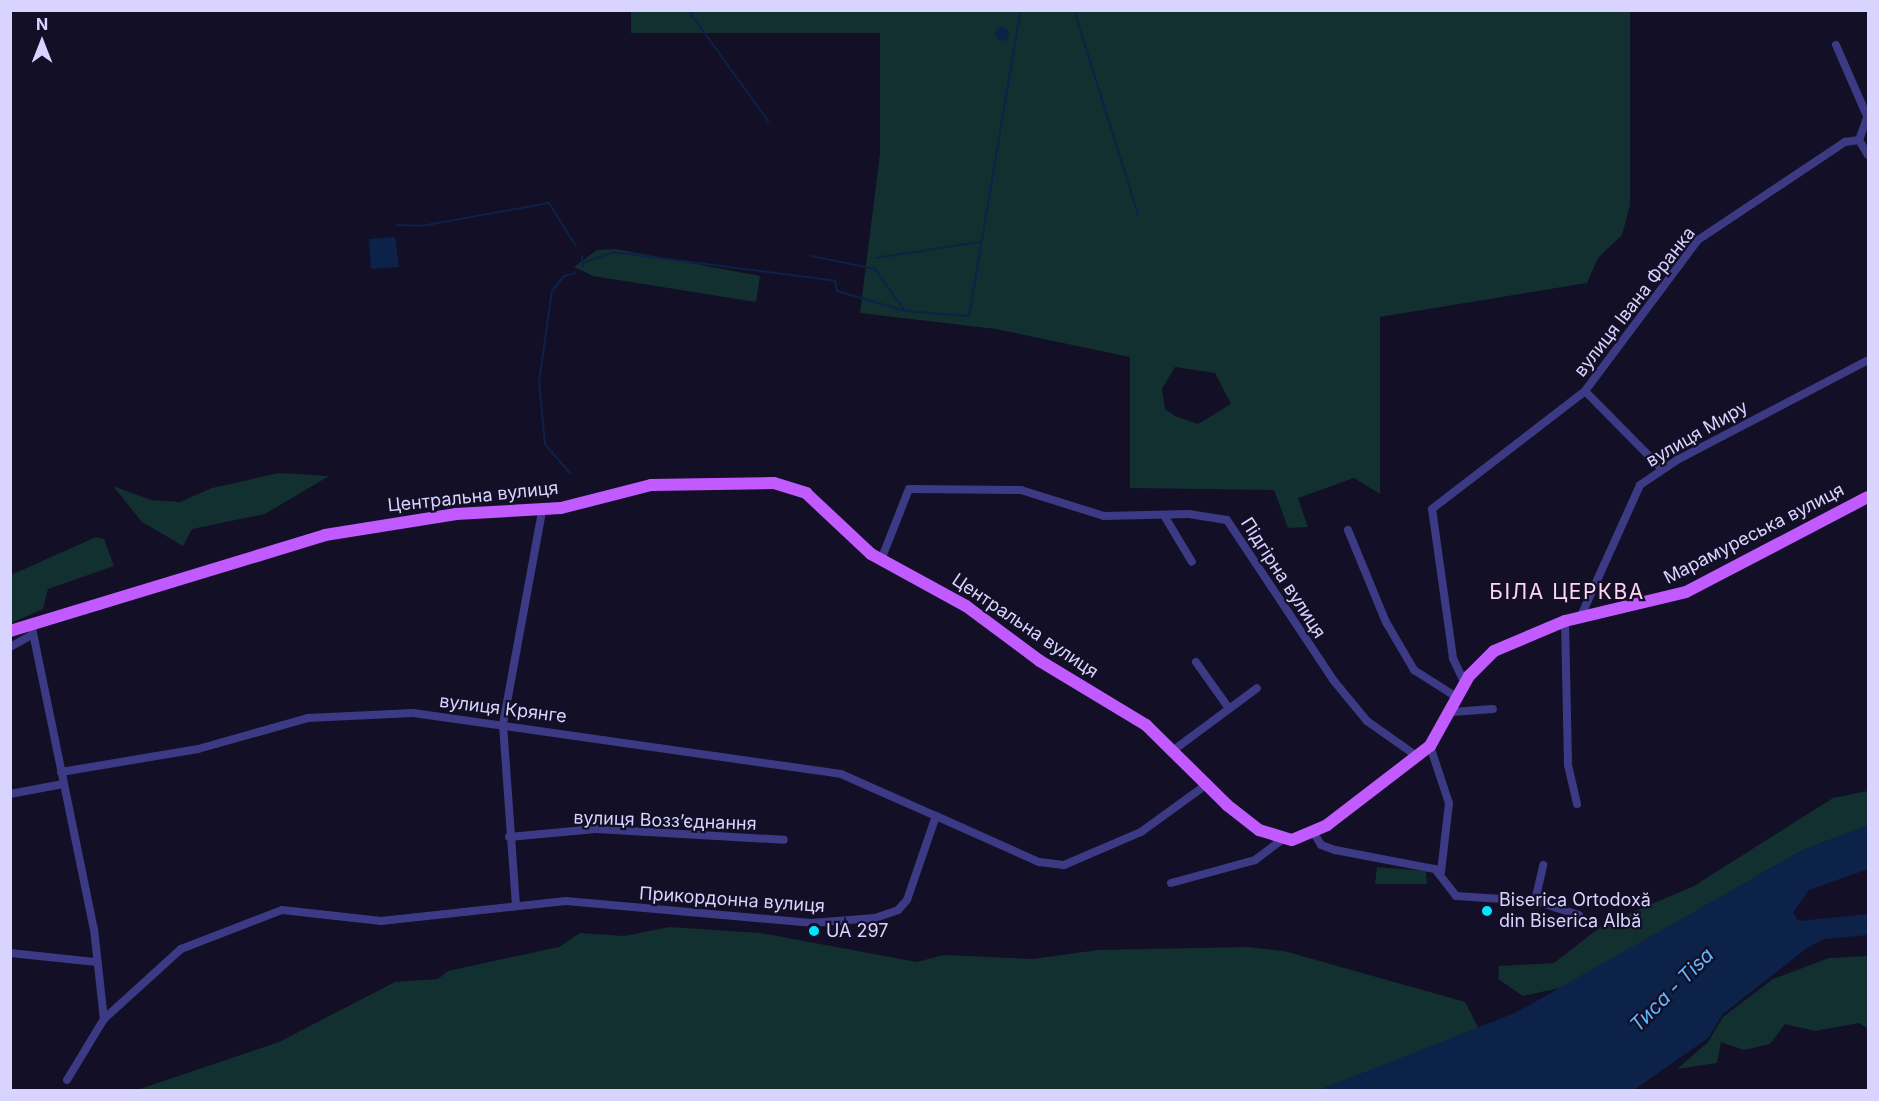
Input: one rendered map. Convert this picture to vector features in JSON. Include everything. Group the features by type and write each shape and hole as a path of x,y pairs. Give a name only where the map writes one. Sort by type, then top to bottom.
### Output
{"main road":[{"name":"Центральна вулиця","path":"10,631 32,628 324,535 456,514 542,511 651,485 774,483 806,493 881,560 966,606 1175,749 1206,785 1259,830 1283,839"},
{"name":"Марамуреська вулиця","path":"1313,832 1430,746 1452,712 1465,684 1494,651 1565,621 1686,592 1869,496"},
{"path":"1283,839 1313,832"}],"street":[{"path":"1836,45 1868,115 1858,140 1869,155"},
{"name":"вулиця Івана Франка","path":"1465,684 1453,658 1432,509 1585,392 1698,240 1809,164 1858,140"},
{"name":"вулиця Миру","path":"1580,618 1631,498 1662,469 1869,360"},
{"path":"1585,392 1662,469"},
{"name":"Підгірна вулиця","path":"881,560 909,489 1021,490 1104,516 1227,520 1334,681 1367,721 1418,757"},
{"path":"516,906 509,837 503,724 542,511"},
{"path":"1164,517 1192,562"},
{"path":"1348,530 1386,622 1414,670 1458,698"},
{"path":"1565,621 1568,765 1577,804"},
{"path":"10,647 32,628 94,928 95,962 104,1019"},
{"path":"1196,662 1228,707"},
{"path":"1175,749 1228,707 1257,688"},
{"path":"1452,712 1493,709"},
{"name":"вулиця Крянге","path":"61,772 198,748 267,727 356,711 503,724 841,774 936,816"},
{"path":"1430,746 1449,803 1441,872 1456,896 1535,901 1579,915"},
{"path":"10,794 63,784"},
{"path":"936,816 1039,862 1064,866 1141,832 1206,785"},
{"name":"Прикордонна вулиця","path":"67,1080 104,1019 181,949 282,910 381,921 566,901 810,923 875,918 898,910 907,900 936,816"},
{"name":"вулиця Воззʼєднання","path":"509,837 596,829 783,840"},
{"path":"1313,832 1321,845 1335,850 1441,872"},
{"path":"1171,882 1256,860 1283,839"},
{"path":"1535,901 1543,864"},
{"path":"10,953 95,962"}],"green space":[{"path":"631,11 1630,11 1630,205 1622,235 1598,258 1587,283 1380,317 1380,494 1354,478 1298,498 1308,527 1288,528 1274,490 1130,488 1130,357 996,329 860,313 880,154 880,33 631,33","holes":["1175,367 1215,373 1231,404 1198,424 1175,416 1165,409 1162,389"]},
{"path":"616,249 760,276 756,302 593,276 574,267 597,250"},
{"path":"279,473 329,476 265,514 192,529 183,546 142,522 113,486 151,500 180,502 212,488"},
{"path":"96,537 104,539 114,566 48,589 43,609 11,623 11,575"},
{"path":"1868,791 1868,825 1801,851 1564,987 1523,996 1498,979 1499,966 1554,963 1603,925 1694,886 1833,798"},
{"path":"1377,867 1426,871 1427,884 1375,884"},
{"path":"669,927 760,933 917,962 944,955 1033,959 1098,950 1248,947 1284,951 1465,1002 1479,1029 1319,1090 137,1090 279,1042 395,982 438,979 448,971 559,947 580,933 624,936"},
{"path":"1868,956 1868,1029 1859,1023 1815,1031 1785,1024 1770,1044 1744,1050 1721,1042 1717,1063 1677,1069 1708,1042 1723,1017 1773,979 1829,958"}],"water":[{"path":"999,27 1005,27 1009,34 1005,41 999,41 995,37 995,31"},
{"path":"395,237 399,267 371,269 369,239"},
{"name":"Тиса - Tisa","path":"1868,825 1868,869 1809,890 1793,913 1799,921 1868,914 1868,935 1824,939 1807,948 1723,1014 1708,1038 1634,1090 1319,1090 1515,1013 1801,851"}],"waterway":[{"path":"688,10 768,121"},
{"path":"905,311 969,316 1021,10"},
{"path":"1074,10 1138,214"},
{"path":"397,225 421,226 549,203 576,246"},
{"path":"875,258 980,242"},
{"path":"583,263 613,252 835,281 837,291 905,311 875,269 811,256"},
{"path":"582,256 583,267"},
{"path":"570,473 545,444 539,382 552,291 564,276 576,273"}],"place":[{"name":"Biserica Ortodoxă din Biserica Albă","path":"1487,911"},
{"name":"UA 297","path":"814,931"}],"district":[{"name":"БІЛА ЦЕРКВА","path":"1567,592"}]}
